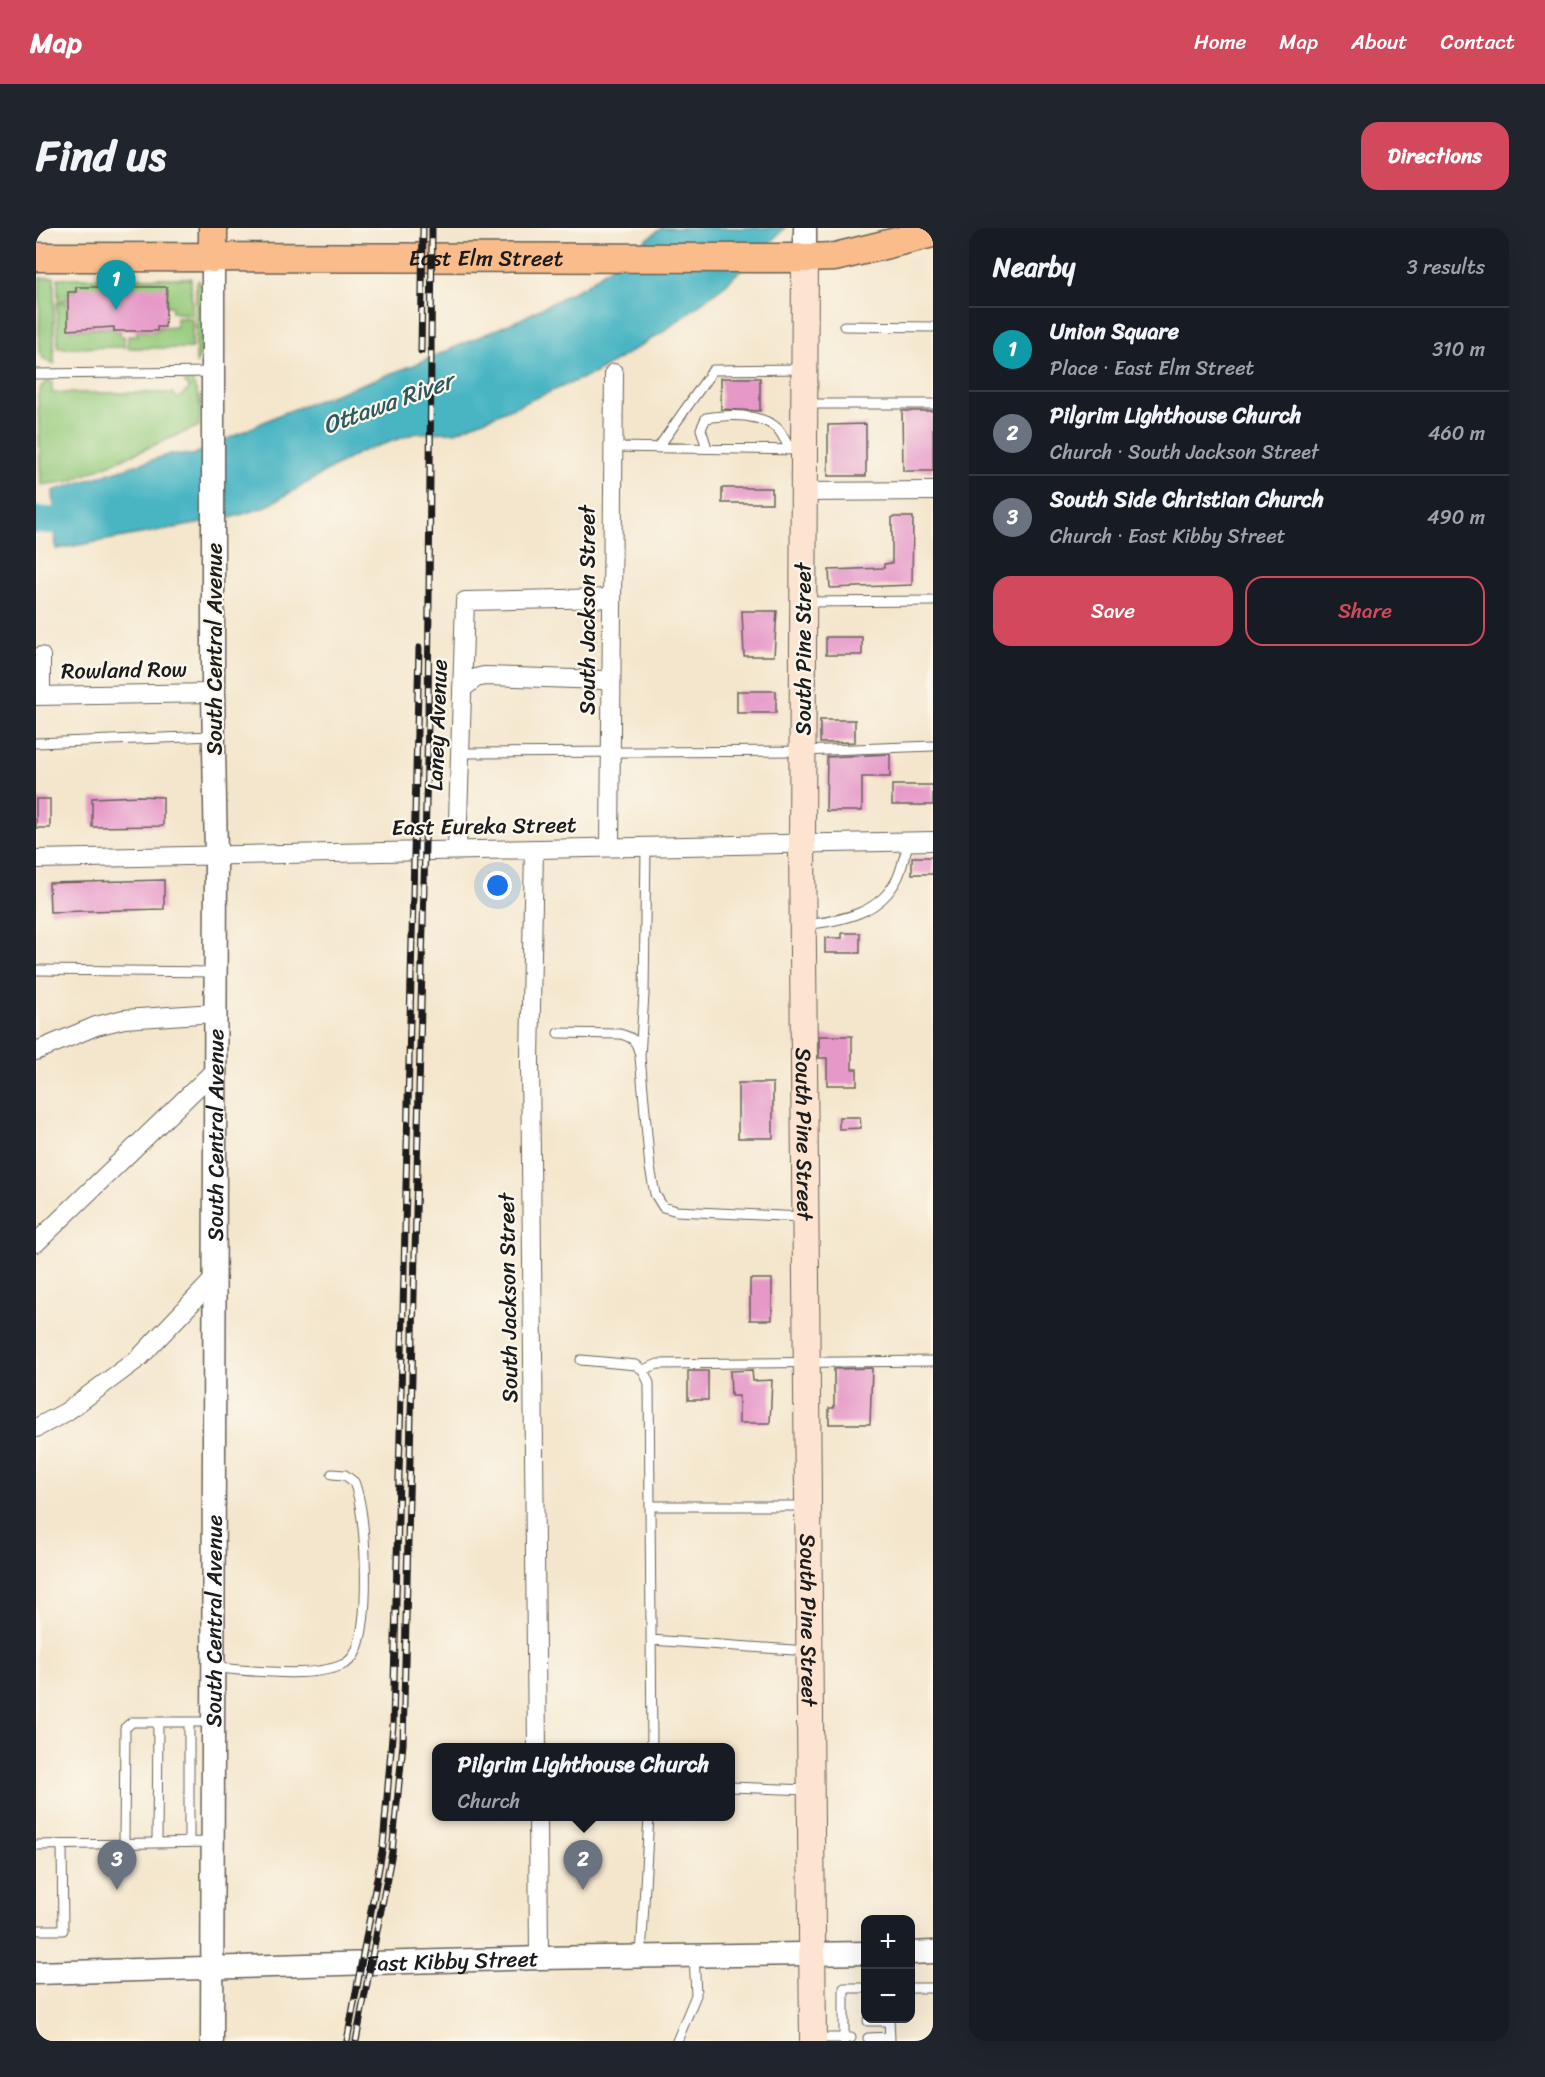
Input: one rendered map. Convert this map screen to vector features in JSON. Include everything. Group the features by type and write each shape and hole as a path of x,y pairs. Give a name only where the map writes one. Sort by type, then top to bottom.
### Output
{"main road":[{"name":"South Central Avenue","path":"213,228 213,258"},
{"name":"East Elm Street","path":"36,257 805,258 835,257 933,233"},
{"name":"South Pine Street","path":"805,258 804,404 797,449 803,492 802,843 813,2039"}],"street":[{"name":"South Pine Street","path":"805,228 805,258"},
{"name":"South Central Avenue","path":"212,2041 216,972 213,736 215,372 213,258"},
{"name":"South Jackson Street","path":"610,847 610,598 614,373"},
{"path":"803,492 933,491"},
{"name":"Laney Avenue","path":"457,850 465,601 610,598"},
{"path":"39,696 41,656"},
{"path":"462,689 476,678 484,676 603,680 610,683"},
{"name":"Rowland Row","path":"39,696 213,693"},
{"name":"East Eureka Street","path":"36,859 933,841"},
{"name":"South Jackson Street","path":"534,849 530,1060 537,1743"},
{"path":"36,1051 96,1026 124,1019 215,1013"},
{"path":"36,1243 215,1070"},
{"path":"36,1428 66,1412 140,1358 215,1278"},
{"path":"537,1821 539,1958"},
{"name":"East Kibby Street","path":"36,1973 539,1958 861,1953"},
{"path":"915,1953 933,1953"}],"lane":[{"path":"844,326 933,327"},
{"path":"658,448 712,370 804,369"},
{"path":"36,375 215,372"},
{"path":"804,404 933,404"},
{"path":"707,448 701,429 706,418 721,416 759,418 778,429 797,449"},
{"path":"613,447 797,449"},
{"path":"803,602 933,601"},
{"path":"36,743 213,736"},
{"path":"460,753 802,751 933,746"},
{"path":"803,925 849,918 874,905 898,877 910,841"},
{"path":"640,1057 644,994 646,847"},
{"path":"36,970 216,972"},
{"path":"558,1032 630,1036 637,1042 650,1168 655,1194 663,1207 676,1211 806,1217"},
{"path":"581,1360 636,1365 643,1370 649,1383 652,1743"},
{"path":"643,1370 658,1364 933,1361"},
{"path":"214,1668 310,1671 328,1669 351,1660 357,1650 363,1623 362,1515 354,1482 345,1476 332,1474"},
{"path":"650,1506 809,1506"},
{"path":"651,1640 810,1651"},
{"path":"124,1843 125,1728 132,1722 214,1722"},
{"path":"157,1841 158,1722"},
{"path":"189,1722 189,1842"},
{"path":"735,1787 812,1791"},
{"path":"642,1956 649,1821"},
{"path":"36,1845 157,1841 214,1842"},
{"path":"36,1930 63,1930 62,1845"},
{"path":"677,2041 696,1995 694,1955"},
{"path":"813,2039 847,2039 848,2021 844,1988 861,1988"},
{"path":"915,1988 933,1988"},
{"path":"868,2038 890,2039 890,2023"}],"green space":[{"path":"54,277 54,364 44,360 39,352 40,278"},
{"path":"58,278 191,278 192,315 172,312 172,306 167,306 166,287 136,289 135,287 105,287 105,290 76,287 76,292 68,292 68,300 58,301"},
{"path":"199,280 203,297 204,323 202,347 196,363 196,283"},
{"path":"57,303 68,303 69,330 114,328 114,331 120,331 120,336 124,336 124,347 58,348"},
{"path":"176,318 192,318 192,348 128,348 128,336 137,336 137,331 157,331 157,328 176,327"},
{"path":"49,381 52,383 52,393 172,393 178,399 190,388 184,382 192,381 200,400 199,426 70,481 41,485 38,395 42,385"}],"water":[{"path":"662,228 785,228 726,284 663,332 597,372 455,432 416,433 360,452 265,507 230,518 56,549 53,491 171,454 193,455 281,414 414,365 523,318 586,285"}],"building":[{"path":"76,287 167,287 165,327 157,327 157,331 114,331 114,327 68,330 68,292 76,292"},
{"path":"721,378 760,378 760,411 721,409"},
{"path":"902,411 933,411 933,471 903,471"},
{"path":"866,424 866,476 828,476 828,425"},
{"path":"722,488 772,488 772,503 722,503"},
{"path":"892,517 913,517 912,585 830,588 829,570 884,568 884,564 892,563"},
{"path":"742,611 777,611 774,656 744,656"},
{"path":"826,637 862,637 862,655 826,655"},
{"path":"737,691 776,691 776,713 737,713"},
{"path":"820,720 855,720 855,742 820,743"},
{"path":"890,754 890,777 862,777 862,811 826,811 827,757"},
{"path":"892,785 933,785 933,805 892,805"},
{"path":"163,797 163,826 92,827 92,798"},
{"path":"36,799 50,799 50,828 36,828"},
{"path":"912,857 933,857 933,874 912,874"},
{"path":"164,880 164,909 50,912 49,883"},
{"path":"842,933 860,933 860,953 825,953 825,938 842,938"},
{"path":"819,1036 852,1036 852,1069 857,1069 857,1085 827,1085 827,1058 819,1058"},
{"path":"738,1083 773,1083 773,1138 738,1138"},
{"path":"839,1117 860,1117 861,1128 839,1129"},
{"path":"750,1279 772,1279 772,1320 750,1320"},
{"path":"872,1368 870,1424 829,1424 829,1408 834,1408 834,1369"},
{"path":"752,1370 753,1381 772,1380 770,1423 739,1423 739,1396 731,1396 730,1371"},
{"path":"688,1371 708,1371 708,1400 688,1400"}],"waterway":[{"name":"Ottawa River","path":"36,520 62,521 89,511"}],"railway":[{"path":"421,351 423,228"},
{"path":"356,2041 392,1852 403,1744 428,721 432,228"},
{"path":"347,2041 383,1846 393,1725 419,648"}],"place":[{"name":"Union Square","path":"116,310"},
{"name":"South Side Christian Church","path":"117,1890"},
{"name":"Pilgrim Lighthouse Church","path":"583,1890"}]}
